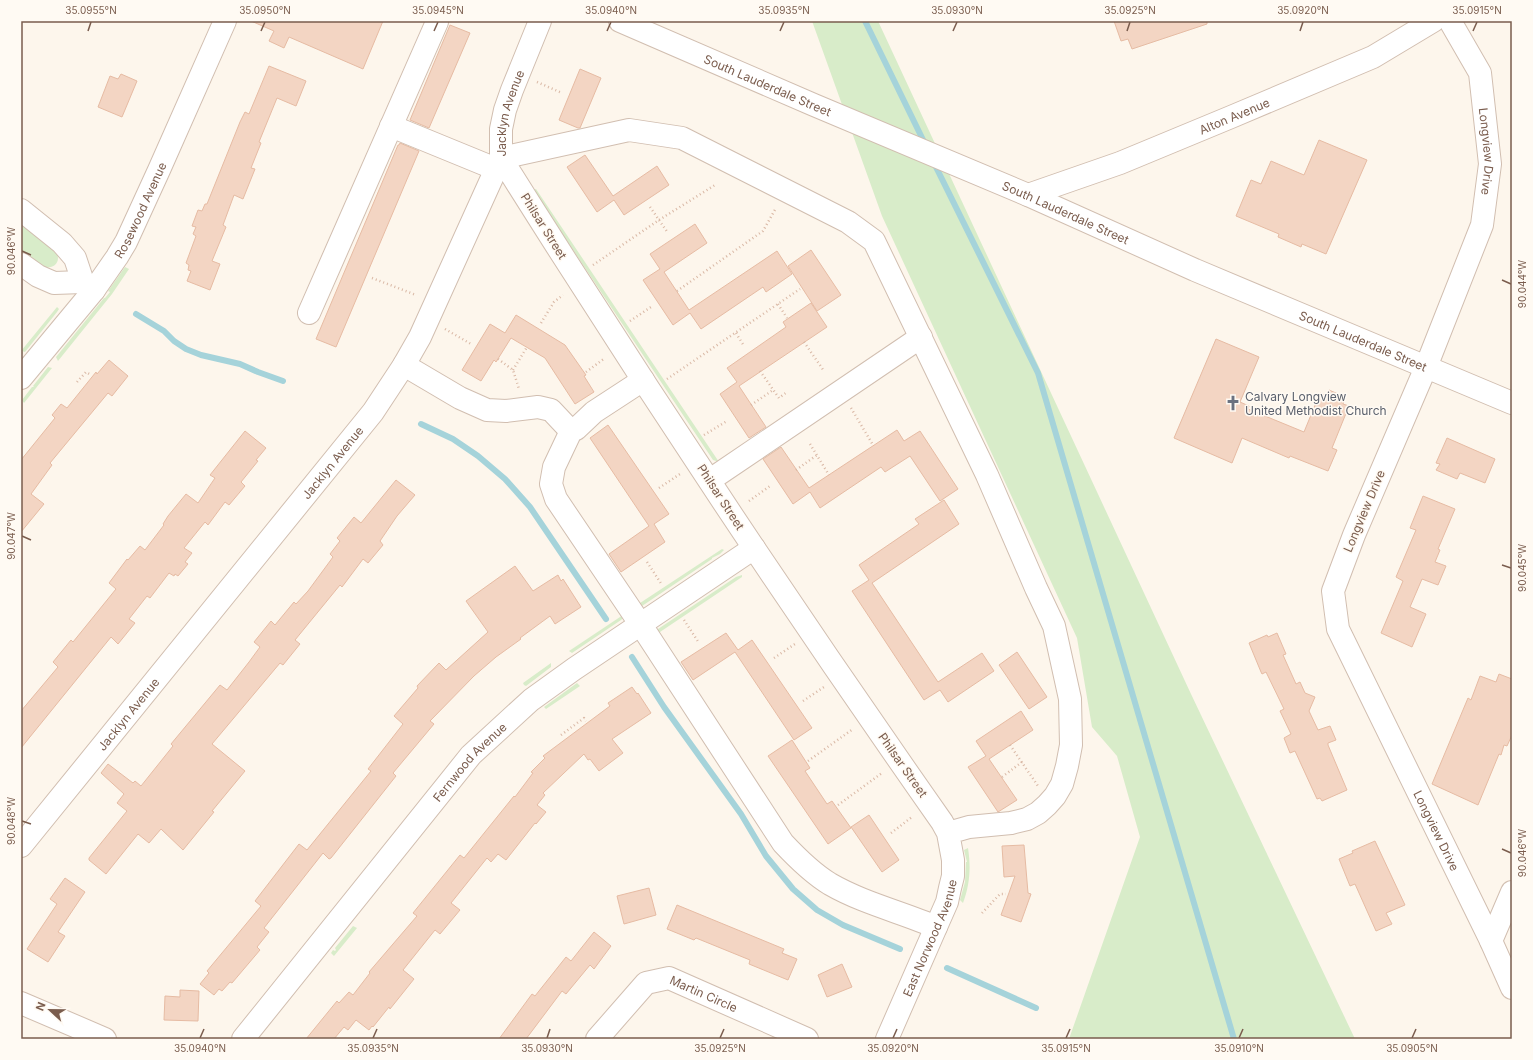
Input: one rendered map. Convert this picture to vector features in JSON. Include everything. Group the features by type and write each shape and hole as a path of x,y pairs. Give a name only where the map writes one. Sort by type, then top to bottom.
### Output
{"street":[{"name":"Rosewood Avenue","path":"21,378 88,286 118,257 134,226 224,21"},
{"name":"Jacklyn Avenue","path":"21,846 373,412 404,365 420,337 498,163 501,129 505,110 540,21"},
{"name":"South Lauderdale Street","path":"620,21 1028,195 1195,270 1512,403"},
{"name":"Alton Avenue","path":"1028,195 1120,163 1366,60 1433,21"},
{"name":"Longview Drive","path":"1450,21 1480,73 1490,164 1482,225 1426,366 1354,535 1333,591 1338,629 1491,941 1512,988"},
{"path":"309,313 437,22"},
{"path":"391,126 498,163 629,130 682,138 848,222 874,241 987,475 1054,626 1070,699 1071,745 1062,784 1056,796 1038,813 1027,819 1011,823 969,827 948,832"},
{"name":"Philsar Street","path":"498,163 754,548 948,832"},
{"path":"21,210 62,243 75,258 88,286 54,283 38,276 21,264"},
{"path":"710,480 921,337"},
{"path":"404,365 460,398 487,410 506,411 538,407 551,410 567,427 572,429 576,429 594,412 643,380"},
{"path":"572,429 554,467 551,484 556,499 641,625 783,843 799,860 830,884 860,898 916,918 936,927"},
{"name":"Fernwood Avenue","path":"242,1039 471,755 531,700 574,669 754,548"},
{"name":"East Norwood Avenue","path":"887,1039 947,902 953,876 953,860 948,832"},
{"path":"1491,941 1512,892"},
{"name":"Martin Circle","path":"597,1039 646,983 669,978 807,1039"},
{"path":"21,1002 105,1039"}],"path":[{"path":"536,82 562,93"},
{"path":"591,266 659,220 715,185"},
{"path":"677,291 763,231 786,190"},
{"path":"650,207 668,233"},
{"path":"372,278 417,295"},
{"path":"667,379 800,290"},
{"path":"541,323 554,302 563,295"},
{"path":"778,304 787,318"},
{"path":"628,322 651,307"},
{"path":"444,329 471,344"},
{"path":"736,333 744,346"},
{"path":"804,342 824,371"},
{"path":"498,359 513,370 527,347"},
{"path":"586,372 605,358"},
{"path":"760,371 779,398 787,392"},
{"path":"77,382 86,372 91,375"},
{"path":"751,405 773,390"},
{"path":"840,391 873,446"},
{"path":"704,435 727,421"},
{"path":"810,444 829,475"},
{"path":"796,470 817,456"},
{"path":"659,488 682,473"},
{"path":"749,501 770,486"},
{"path":"647,562 662,586"},
{"path":"683,619 699,643"},
{"path":"774,658 796,643"},
{"path":"803,701 824,686"},
{"path":"561,735 584,718 586,721"},
{"path":"808,762 853,729"},
{"path":"1010,745 1042,791"},
{"path":"1002,777 1022,762"},
{"path":"838,805 882,773"},
{"path":"891,833 912,817"},
{"path":"982,913 1000,894 1006,894"}],"green space":[{"path":"812,21 878,21 1191,694 1355,1039 1069,1039 1140,837 1117,756 1092,727 1077,638 882,216"},
{"path":"536,189 719,462 713,460 533,190"},
{"path":"21,222 52,246 58,259 55,265 52,267 44,267 34,262 21,252"},
{"path":"125,267 129,269 112,294 58,361 56,357 110,292 108,291"},
{"path":"57,307 59,309 57,312 25,352 22,351 23,353 21,356 21,351"},
{"path":"48,367 52,368 24,403 22,400 32,387 34,387 33,386"},
{"path":"722,549 724,550 720,554 642,606 637,605"},
{"path":"742,575 742,577 657,634 658,629 736,577"},
{"path":"623,615 624,617 621,620 572,653 569,651"},
{"path":"551,663 551,667 526,686 524,685 523,683"},
{"path":"577,683 580,686 546,709 544,707"},
{"path":"968,848 969,876 963,903 960,900 965,882 967,862 964,850"},
{"path":"353,926 357,928 334,956 331,953 333,950 336,950 335,948"}],"building":[{"path":"251,21 383,21 363,69 289,37 284,48 269,41 274,31"},
{"path":"1114,21 1207,21 1207,24 1132,49 1128,39 1121,41"},
{"path":"450,25 470,33 429,128 410,120"},
{"path":"269,66 306,81 296,106 277,98 259,142 261,143 251,168 255,169 243,199 234,195 223,225 226,227 212,261 220,264 210,290 187,281 191,271 188,270 189,265 186,263 196,236 193,234 196,227 192,226 198,210 202,211 205,204 207,204 240,122 245,112 249,114"},
{"path":"580,69 601,78 580,128 578,128 559,120"},
{"path":"121,74 137,81 122,117 98,107 110,76 118,79"},
{"path":"1319,140 1367,160 1326,254 1302,244 1301,247 1278,237 1279,234 1236,216 1251,180 1261,184 1271,161 1304,175"},
{"path":"400,143 419,151 336,347 316,339"},
{"path":"585,155 613,196 657,166 669,185 624,215 614,200 597,212 567,167"},
{"path":"695,224 707,243 664,272 689,310 777,251 792,274 766,292 763,287 701,329 690,313 673,325 643,280 660,269 650,254"},
{"path":"811,250 841,295 817,311 788,266"},
{"path":"811,303 827,327 739,386 766,427 749,438 720,394 737,382 727,368 786,327 783,322"},
{"path":"516,315 565,345 586,375 584,376 594,392 575,404 545,358 511,338 496,362 494,360 481,381 462,370 490,324 505,333"},
{"path":"1216,339 1259,357 1240,402 1249,406 1248,409 1304,432 1320,393 1327,396 1329,390 1345,397 1343,404 1349,406 1332,448 1337,450 1328,471 1290,456 1289,458 1242,438 1232,463 1174,438"},
{"path":"109,360 128,376 112,396 108,393 50,463 52,465 31,494 44,504 21,532 21,460 55,418 52,415 61,404 67,408 96,372 97,374"},
{"path":"608,425 669,514 654,524 665,542 621,572 609,554 649,526 590,438"},
{"path":"897,430 904,441 920,431 958,489 940,501 910,456 885,472 881,467 820,508 810,492 793,504 763,459 781,447 809,488"},
{"path":"245,431 266,448 256,460 258,461 241,482 245,486 229,505 225,502 208,525 205,522 184,548 192,553 185,562 188,564 178,576 175,574 174,576 169,573 150,598 147,596 129,619 135,623 118,644 111,637 21,748 21,711 58,667 53,662 71,640 73,642 116,589 109,583 127,559 128,560 140,546 145,550 164,525 163,524 168,516 186,494 198,503 215,478 210,475"},
{"path":"1447,438 1495,459 1485,483 1460,473 1457,479 1436,470 1440,464 1436,463"},
{"path":"396,480 415,495 397,516 380,541 383,545 368,563 363,559 342,587 340,585 295,640 300,644 283,665 280,663 212,744 245,771 212,811 214,812 183,850 161,829 149,843 138,834 106,874 89,860 89,858 127,811 117,803 124,794 101,773 108,764 133,783 135,781 141,786 173,746 171,744 220,685 227,690 260,647 254,642 271,621 275,625 294,602 296,604 308,591 333,557 330,554 340,541 337,538 354,517 361,523"},
{"path":"1423,496 1455,509 1438,549 1440,550 1435,562 1446,566 1438,585 1422,579 1410,607 1426,614 1412,647 1381,633 1403,581 1396,577 1416,530 1410,528"},
{"path":"944,500 959,524 872,583 938,682 982,653 994,671 948,702 940,690 924,700 852,591 869,580 859,565 919,524 915,519"},
{"path":"515,566 533,591 558,575 561,581 563,579 581,607 555,624 550,616 520,638 521,639 496,657 474,676 430,721 434,724 393,773 396,776 331,858 329,859 323,853 264,928 269,932 257,947 260,950 232,983 230,982 222,991 219,989 214,995 200,984 209,973 207,971 261,906 255,901 299,844 307,850 371,771 368,769 403,724 394,716 418,688 417,686 439,663 446,670 488,632 466,601"},
{"path":"726,633 738,650 752,640 812,728 794,740 735,652 693,680 681,662"},
{"path":"1277,633 1286,654 1283,655 1296,684 1300,682 1305,693 1315,697 1309,711 1318,730 1330,726 1336,740 1328,743 1328,745 1347,790 1322,801 1320,798 1317,799 1295,751 1290,753 1284,738 1291,734 1280,711 1284,709 1266,672 1262,674 1249,643 1267,635 1268,637"},
{"path":"1017,652 1047,697 1029,709 999,665"},
{"path":"1499,674 1512,679 1512,735 1507,746 1504,745 1501,755 1499,754 1478,805 1432,784 1468,698 1471,700 1480,676 1496,682"},
{"path":"632,687 637,694 638,693 651,713 612,739 623,753 599,771 584,754 543,793 545,795 537,805 546,812 536,824 535,823 506,860 498,854 491,862 487,858 451,903 460,910 440,934 435,930 403,970 414,979 390,1009 389,1007 369,1030 356,1020 348,1030 344,1027 334,1039 306,1039 337,1001 339,1003 349,992 353,995 370,973 369,972 417,916 413,913 460,855 464,858 514,796 515,797 533,773 531,772 545,758 543,756 610,706 608,703"},
{"path":"1021,711 1033,730 989,759 1017,800 998,812 968,767 986,756 976,741"},
{"path":"792,740 810,768 805,771 827,804 832,801 851,828 828,844 768,756"},
{"path":"869,815 899,860 882,872 851,827"},
{"path":"1375,841 1405,905 1386,913 1392,924 1376,931 1355,884 1350,886 1339,859 1353,853 1352,851"},
{"path":"1024,845 1028,893 1031,894 1021,922 1001,915 1015,876 1004,877 1002,846"},
{"path":"65,878 85,892 58,932 65,936 48,962 27,949 57,904 50,899"},
{"path":"649,888 656,915 624,924 617,896"},
{"path":"677,905 784,949 782,953 797,959 788,980 749,964 750,960 696,938 694,940 667,929"},
{"path":"594,932 611,946 594,969 590,965 566,994 562,991 526,1039 499,1039 532,994 535,996 566,957 571,961"},
{"path":"842,964 852,987 827,997 818,975"},
{"path":"180,990 199,991 198,1021 164,1020 165,996 180,997"}],"waterway":[{"path":"865,21 926,146"},
{"path":"934,163 1038,373 1234,1039"},
{"path":"136,314 164,331 174,341 186,349 201,355 240,364 283,381"},
{"path":"421,424 453,439 478,456 505,479 530,507 606,619"},
{"path":"632,657 664,707 741,814 766,856 793,889 817,910 843,925 900,949"},
{"path":"947,968 1036,1008"}],"place":[{"name":"Calvary Longview United Methodist Church","path":"1233,403"}]}
